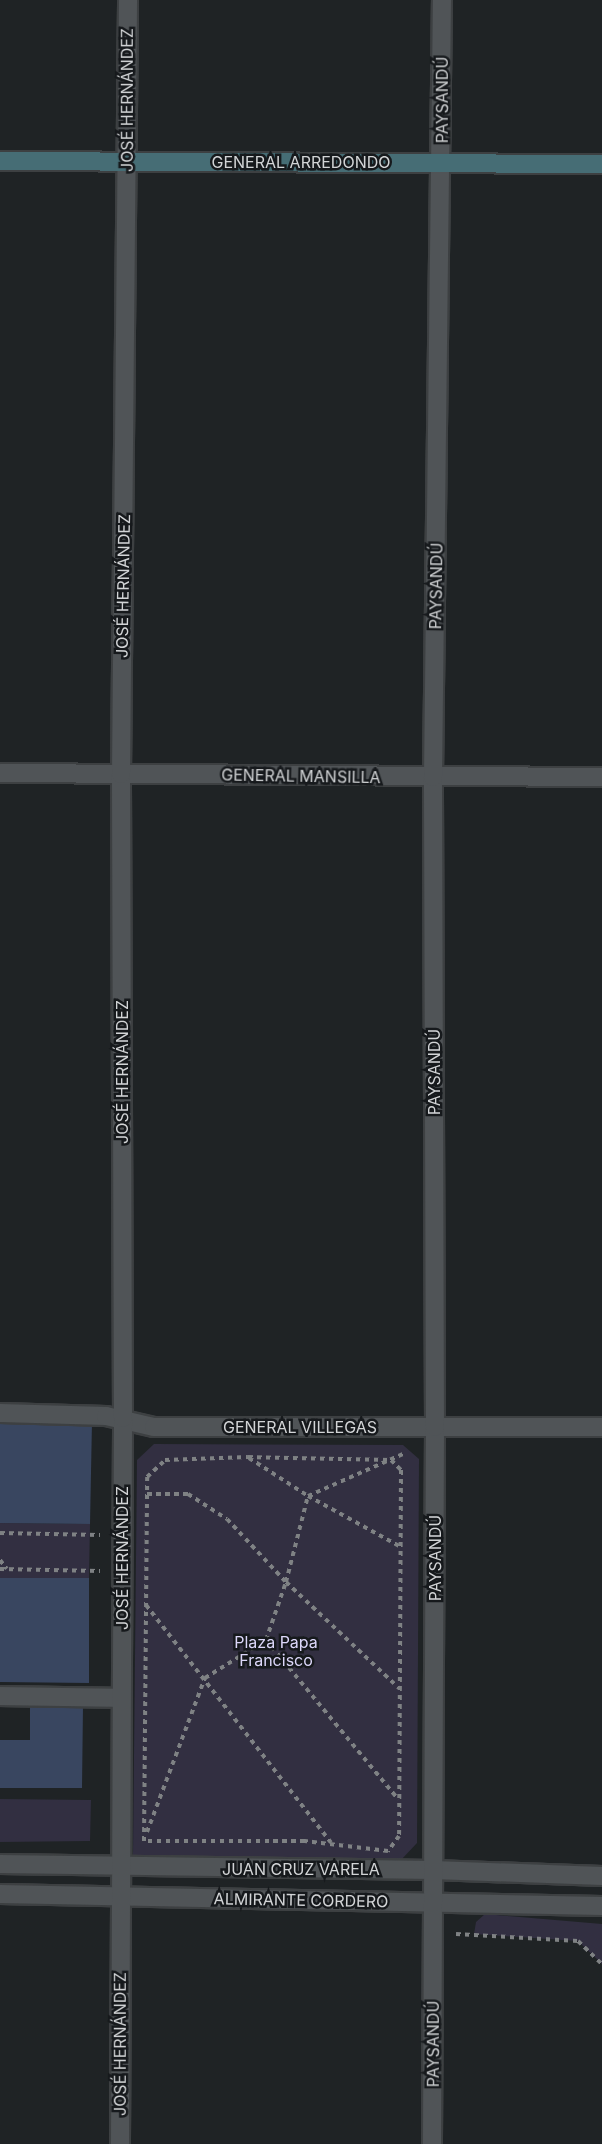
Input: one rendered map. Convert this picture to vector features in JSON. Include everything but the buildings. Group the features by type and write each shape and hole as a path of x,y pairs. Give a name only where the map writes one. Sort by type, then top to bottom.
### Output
{"street":[{"name":"JOSÉ HERNÁNDEZ","path":"120,2144 121,1897 128,1867 121,1698 123,1418 121,774 128,0"},
{"name":"PAYSANDÚ","path":"432,2144 435,1427 433,777 442,162 442,0"},
{"name":"GENERAL ARREDONDO","path":"0,161 602,164"},
{"name":"GENERAL MANSILLA","path":"0,773 602,777"},
{"name":"GENERAL VILLEGAS","path":"0,1413 123,1418 154,1427 602,1427"},
{"path":"0,1696 121,1698"},
{"name":"JUAN CRUZ VARELA","path":"0,1864 433,1870 602,1876"},
{"name":"ALMIRANTE CORDERO","path":"0,1894 602,1906"}],"path":[{"path":"308,1496 406,1452"},
{"path":"248,1457 308,1496 401,1547"},
{"path":"248,1457 391,1460 401,1470 399,1836 388,1851 305,1841 144,1841 147,1477 165,1460 248,1457"},
{"path":"147,1494 188,1494 227,1520 286,1582 400,1689"},
{"path":"128,1867 144,1841 205,1678 266,1640 286,1582 308,1496"},
{"path":"0,1533 122,1535"},
{"path":"0,1560 7,1569"},
{"path":"0,1569 122,1571"},
{"path":"146,1605 205,1678 331,1844"},
{"path":"266,1640 399,1800"},
{"path":"433,1934 578,1941 602,1964"}],"green space":[{"name":"Plaza Papa Francisco","path":"154,1444 403,1445 419,1459 417,1843 401,1860 133,1856 137,1460"},
{"path":"0,1523 90,1524 89,1578 0,1578"},
{"path":"0,1799 91,1800 90,1841 0,1842"},
{"path":"485,1914 602,1924 602,1964 578,1941 474,1934 476,1922"}]}
